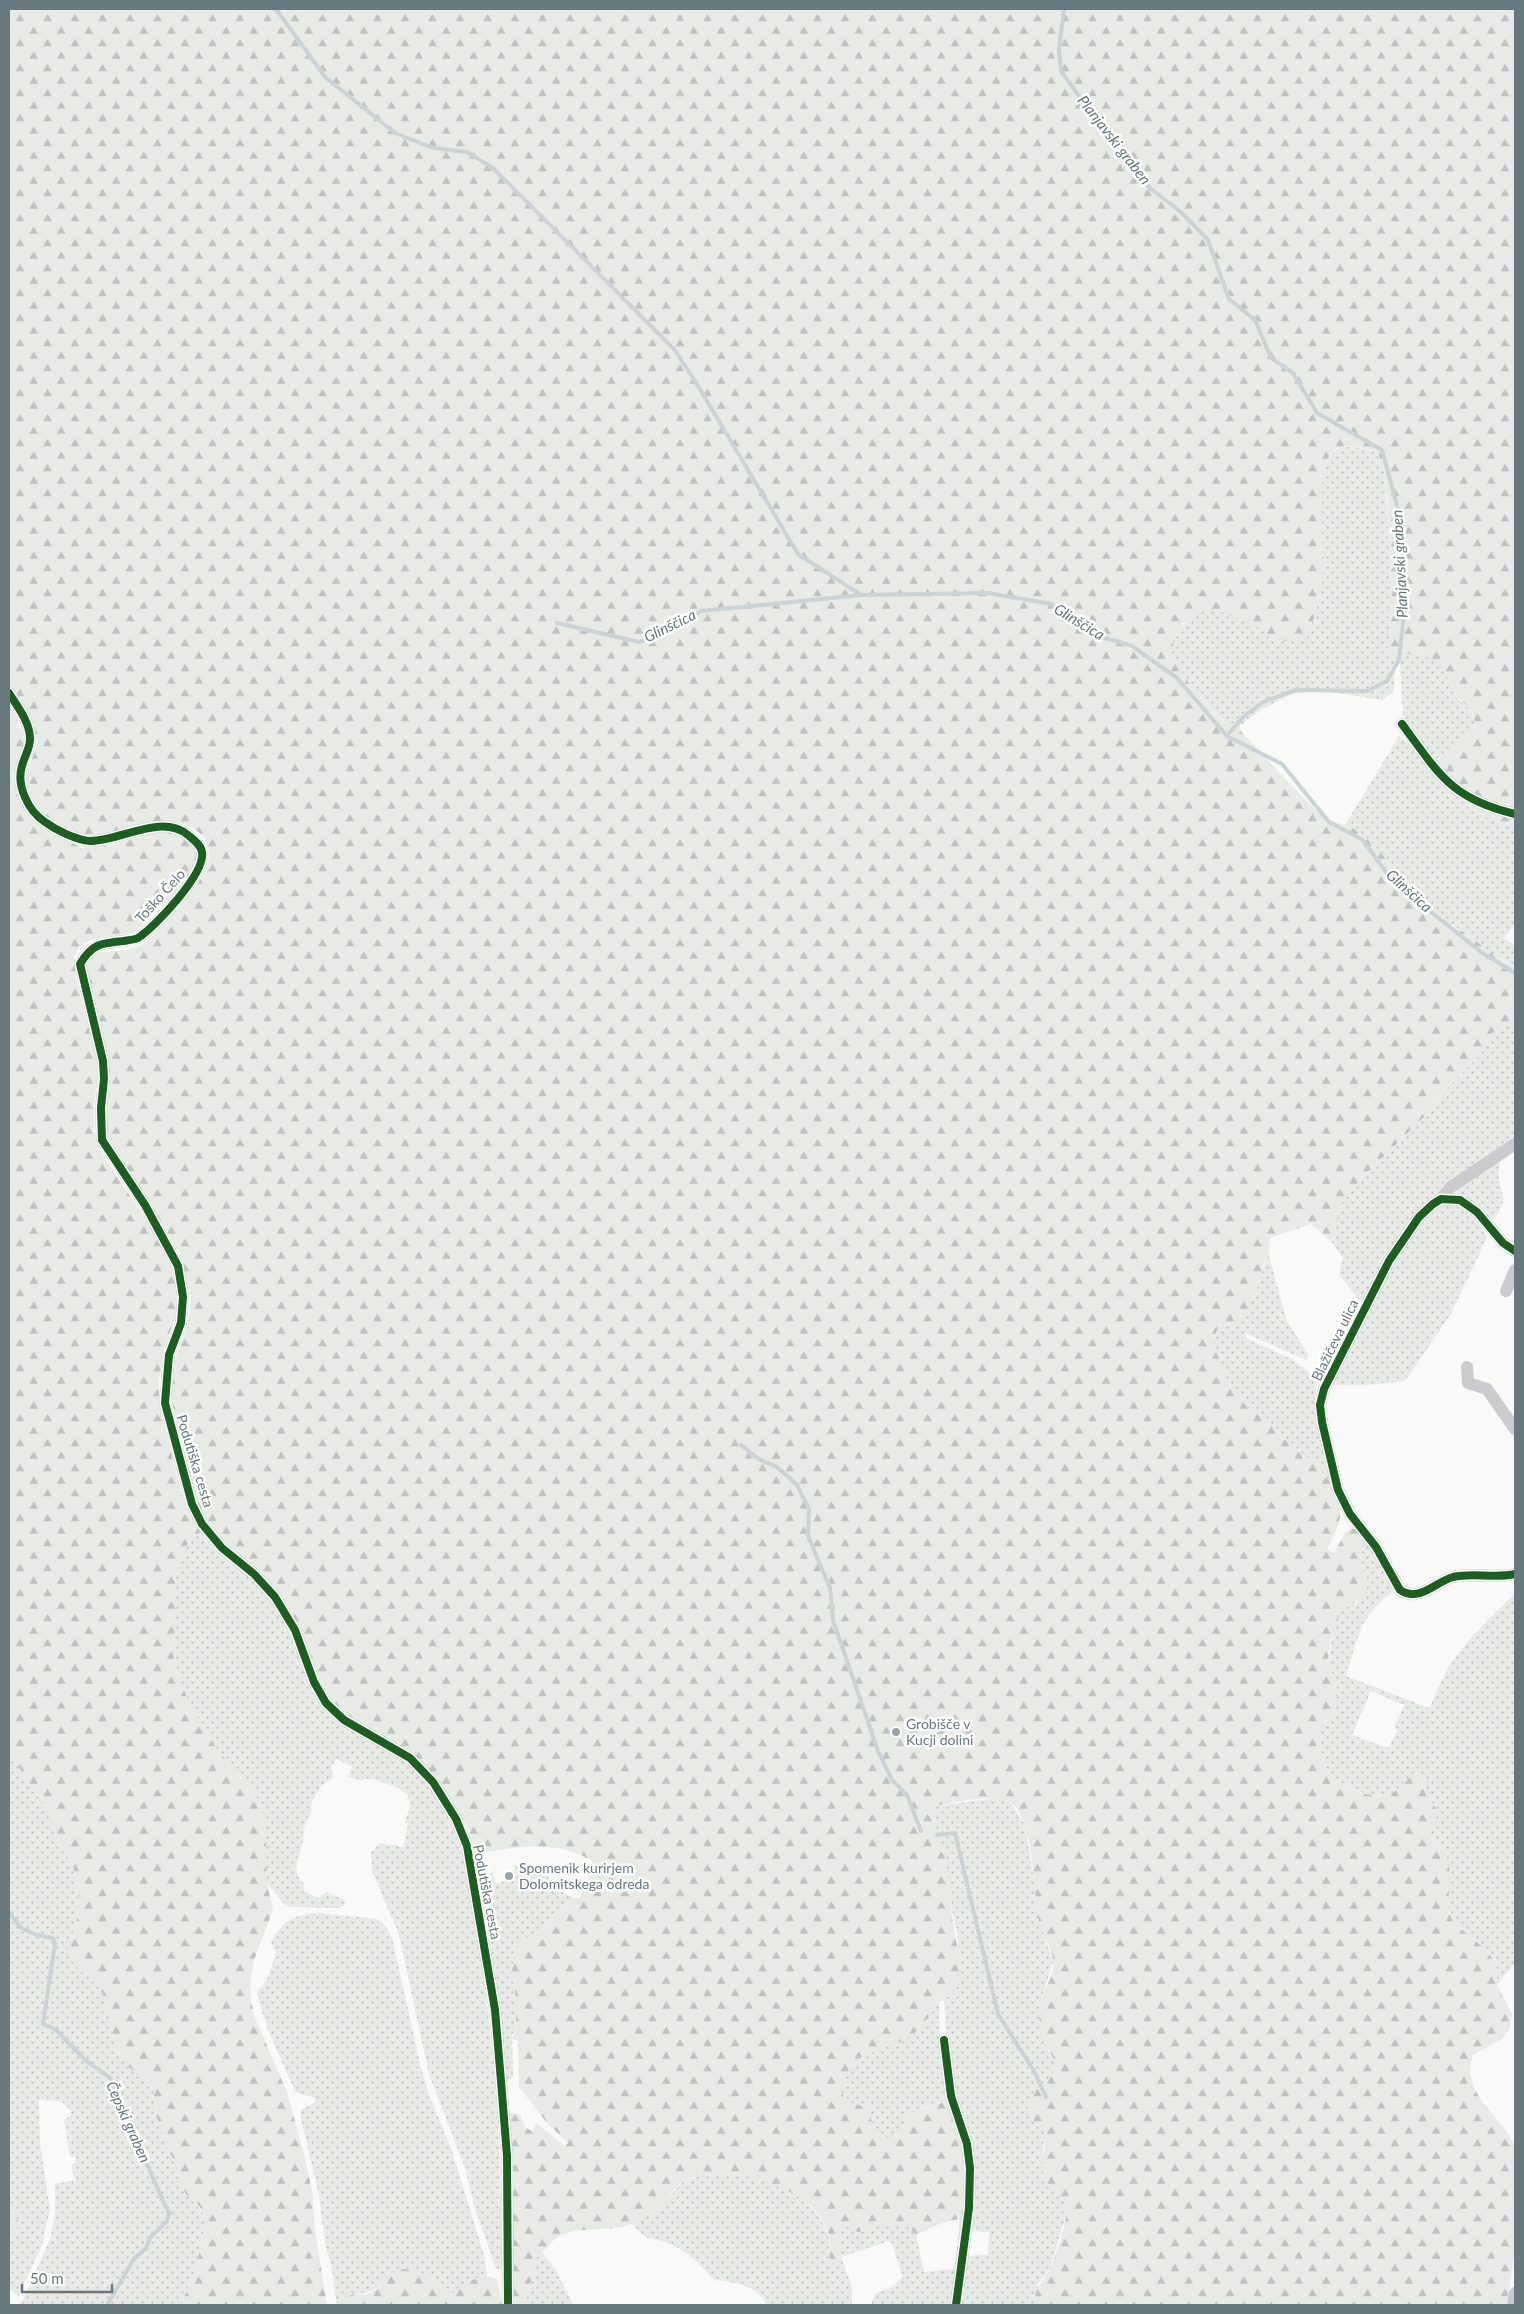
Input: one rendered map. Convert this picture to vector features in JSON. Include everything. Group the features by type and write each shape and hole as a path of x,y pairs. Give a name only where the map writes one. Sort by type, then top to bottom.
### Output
{"street":[{"name":"Toško Čelo","path":"9,693 21,712 30,738 21,768 20,786 27,801 43,822 74,837 88,841 108,840 162,826 181,829 197,842 202,853 200,869 183,892 152,927 136,939 98,944 88,950 80,964 103,1061 102,1140 170,1248 178,1266 183,1297"},
{"path":"1402,724 1446,781 1466,798 1515,814"},
{"name":"Blažičeva ulica","path":"1515,1144 1451,1187 1441,1199 1419,1216 1377,1283 1324,1389 1320,1405 1322,1422 1338,1490 1350,1514 1376,1547 1400,1590 1407,1594 1420,1594 1451,1578 1466,1574 1503,1577 1515,1574"},
{"path":"1441,1199 1460,1200 1477,1212 1503,1243 1515,1251"},
{"path":"1506,1291 1515,1270"},
{"name":"Podutiška cesta","path":"183,1297 182,1323 169,1355 165,1403 192,1504 202,1524 222,1548 254,1574 275,1597 295,1630 314,1682 326,1703 344,1720 410,1758 432,1782 456,1819 467,1846 495,2010 500,2063 506,2156 508,2305"},
{"path":"1467,1366 1468,1383 1487,1389 1515,1428"},
{"path":"944,2040 951,2096 967,2144 970,2168 969,2208 956,2305"},
{"path":"1513,2305 1515,2293"}],"green space":[{"path":"9,9 1515,9 1515,828 1488,818 1465,803 1444,784 1425,762 1439,759 1467,736 1475,725 1473,713 1455,694 1444,670 1436,662 1422,654 1388,653 1392,600 1387,498 1382,461 1376,452 1344,446 1334,450 1328,459 1324,472 1322,508 1324,562 1322,583 1317,608 1306,641 1280,641 1252,624 1219,611 1205,610 1183,623 1176,635 1171,652 1189,683 1210,708 1228,725 1239,722 1241,731 1248,739 1322,815 1327,819 1356,830 1366,837 1382,854 1429,914 1455,927 1515,967 1515,1022 1491,1033 1480,1055 1447,1087 1427,1114 1362,1178 1342,1202 1331,1241 1311,1224 1270,1238 1269,1256 1263,1264 1259,1283 1241,1325 1220,1324 1212,1341 1229,1385 1246,1406 1269,1422 1283,1439 1293,1444 1298,1452 1310,1460 1315,1459 1326,1479 1330,1480 1338,1501 1340,1515 1337,1529 1327,1549 1334,1553 1345,1533 1351,1528 1359,1531 1367,1540 1361,1557 1361,1563 1367,1578 1366,1591 1364,1596 1341,1611 1330,1647 1328,1659 1337,1687 1337,1694 1334,1714 1320,1725 1320,1745 1324,1764 1328,1771 1351,1789 1370,1795 1387,1795 1400,1788 1418,1773 1424,1779 1426,1795 1436,1808 1435,1820 1428,1833 1434,1842 1445,1849 1450,1872 1448,1909 1453,1922 1485,1949 1496,1963 1497,1985 1512,2014 1510,2028 1502,2039 1473,2055 1470,2069 1477,2093 1509,2135 1515,2147 1515,2249 1507,2305 1035,2305 1035,2295 1049,2271 1063,2233 1066,2217 1063,2200 1046,2182 1042,2171 1045,2140 1044,2128 1033,2121 1029,2111 1030,2100 1033,2094 1051,2076 1054,2068 1053,2057 1043,2039 1039,2016 1041,2002 1053,1968 1053,1961 1051,1950 1038,1918 1032,1856 1024,1823 1018,1810 1010,1802 994,1798 934,1806 935,1824 946,1861 958,1951 959,1969 956,1988 938,2003 920,2028 912,2035 901,2042 859,2059 851,2067 845,2078 841,2093 851,2103 868,2107 875,2133 885,2139 898,2135 909,2114 935,2103 950,2102 961,2130 967,2208 959,2208 958,2219 939,2224 916,2235 908,2226 872,2223 866,2231 857,2232 849,2225 842,2226 838,2233 841,2257 837,2264 831,2263 830,2239 827,2229 814,2209 799,2197 761,2180 741,2175 701,2175 681,2182 661,2207 649,2216 634,2223 617,2228 580,2230 559,2236 535,2259 535,2268 524,2305 512,2305 509,2113 520,2114 524,2125 528,2129 533,2131 536,2123 565,2146 568,2143 547,2123 519,2087 518,2040 512,2039 516,2027 516,1999 512,1971 514,1952 522,1941 541,1931 573,1898 579,1898 593,1872 592,1861 579,1854 550,1847 520,1847 475,1854 468,1827 433,1774 347,1716 328,1696 317,1679 305,1644 204,1519 193,1490 171,1399 175,1359 188,1325 191,1297 179,1253 148,1199 118,1157 108,1136 87,981 87,962 94,953 134,948 150,938 176,911 195,887 208,861 209,849 203,837 191,827 177,822 150,823 111,835 97,837 82,835 53,821 44,814 29,793 27,785 28,771 38,742 24,708 9,683"},
{"path":"1355,447 1376,452 1382,461 1385,474 1392,600 1388,653 1420,654 1440,664 1454,693 1469,709 1474,718 1475,724 1460,743 1441,757 1426,762 1444,784 1464,803 1488,818 1515,828 1515,924 1504,938 1515,946 1515,967 1489,952 1468,934 1454,926 1443,923 1427,912 1414,893 1355,829 1345,825 1399,736 1411,744 1413,732 1403,715 1400,663 1395,664 1394,691 1382,700 1317,690 1292,694 1262,709 1241,725 1239,722 1228,725 1186,682 1171,652 1182,627 1196,615 1206,610 1215,610 1234,615 1255,625 1280,641 1325,468 1329,457 1337,449"},
{"path":"9,705 15,714 25,741 12,777 20,800 41,827 82,848 112,845 152,833 170,832 189,840 198,855 193,871 181,887 135,932 94,939 81,944 74,957 76,980 97,1059 98,1079 94,1102 94,1131 102,1154 157,1236 169,1261 177,1288 175,1318 164,1350 159,1380 159,1404 182,1495 201,1532 189,1541 179,1563 175,1582 175,1631 172,1650 178,1674 190,1706 217,1749 262,1804 266,1837 267,1883 273,1910 254,1960 250,1982 251,2000 255,2018 287,2092 304,2155 313,2195 314,2225 327,2305 181,2305 196,2269 206,2218 200,2207 186,2194 179,2179 177,2166 168,2149 156,2115 153,2089 142,2074 132,2070 124,2062 115,2041 102,1993 94,1982 73,1962 70,1956 68,1943 77,1921 78,1905 74,1871 58,1841 49,1812 22,1772 9,1748"},
{"path":"1515,1022 1515,1151 1500,1158 1499,1177 1503,1198 1502,1206 1495,1218 1489,1220 1458,1193 1452,1184 1441,1193 1363,1304 1339,1275 1343,1258 1331,1241 1342,1202 1362,1178 1427,1114 1447,1088 1480,1055 1491,1033"},
{"path":"1446,1202 1460,1207 1471,1215 1480,1225 1487,1238 1451,1314 1405,1381 1367,1385 1330,1385 1380,1283 1423,1217"},
{"path":"1269,1256 1287,1321 1308,1354 1306,1360 1245,1333 1247,1339 1292,1359 1313,1375 1317,1383 1314,1407 1330,1480 1326,1479 1315,1459 1310,1460 1298,1452 1293,1444 1283,1439 1269,1422 1246,1407 1229,1385 1212,1341 1220,1324 1234,1326 1244,1312 1256,1292 1263,1267"},
{"path":"201,1532 265,1591 285,1622 312,1692 320,1703 341,1722 389,1751 411,1767 437,1798 454,1829 460,1845 471,1895 483,1972 493,2057 501,2183 502,2268 498,2270 475,2209 465,2168 429,2074 399,1935 372,1871 371,1852 380,1843 403,1847 408,1825 405,1822 410,1806 408,1796 399,1788 373,1779 357,1780 348,1777 352,1767 336,1759 331,1767 333,1777 321,1787 311,1803 311,1812 304,1829 296,1868 297,1874 304,1884 304,1891 318,1898 327,1892 346,1901 344,1906 337,1908 290,1907 283,1903 267,1883 262,1804 217,1749 190,1706 178,1674 172,1650 175,1631 175,1582 179,1563 189,1541"},
{"path":"1367,1540 1393,1584 1392,1592 1373,1610 1361,1629 1346,1676 1429,1708 1442,1680 1459,1653 1476,1632 1515,1593 1515,1963 1497,1985 1496,1963 1485,1949 1453,1922 1448,1909 1445,1849 1434,1842 1428,1833 1435,1820 1436,1808 1426,1795 1424,1779 1418,1773 1392,1793 1379,1796 1370,1795 1342,1783 1328,1771 1324,1764 1320,1745 1320,1725 1327,1721 1331,1643 1339,1615 1347,1605 1357,1603 1367,1581 1362,1560","holes":["1371,1691 1404,1705 1394,1727 1398,1730 1388,1748 1352,1735"]},
{"path":"9,1748 22,1772 49,1812 58,1841 72,1864 77,1887 78,1905 75,1928 68,1943 70,1956 73,1962 94,1982 102,1993 115,2040 124,2062 132,2070 142,2074 153,2089 156,2115 168,2149 177,2166 179,2179 206,2218 196,2269 181,2305 21,2305 50,2239 55,2215 55,2184 75,2180 71,2165 76,2163 75,2157 70,2157 64,2120 70,2116 71,2111 61,2101 39,2100 40,2143 50,2209 42,2245 19,2296 9,2289 9,2238 19,2225 9,2201"},
{"path":"999,1798 1010,1802 1025,1825 1042,1929 1053,1962 1040,2003 1039,2015 1047,2049 1055,2060 1052,2075 1033,2095 1029,2111 1033,2120 1044,2127 1046,2135 1042,2153 1046,2183 1064,2200 1067,2212 1050,2268 1038,2284 1035,2305 958,2305 962,2280 969,2256 988,2254 989,2232 969,2231 959,2108 947,2044 944,1999 953,1993 957,1986 958,1939 933,1816 934,1806"},
{"path":"514,1865 526,1866 542,1872 573,1898 541,1931 522,1941 512,1971 516,1999 516,2027 512,2035 513,2077 506,2083 478,1880 492,1872 496,1883 515,1880"},
{"path":"321,1913 377,1919 386,1926 392,1938 429,2095 451,2148 485,2258 487,2276 474,2279 453,2296 453,2293 448,2289 383,2281 370,2291 336,2301 332,2269 325,2244 319,2195 301,2119 301,2110 314,2103 315,2098 295,2092 269,2031 257,1992 269,1974 276,1952 271,1943 280,1928 291,1919"},
{"path":"939,2002 940,2040 950,2102 933,2103 916,2111 906,2118 900,2133 885,2139 875,2133 868,2107 851,2103 841,2093 843,2079 855,2061 867,2053 912,2035"},
{"path":"708,2173 743,2175 768,2181 795,2194 807,2204 818,2215 825,2227 829,2241 829,2255 841,2257 852,2287 852,2305 766,2305 758,2293 744,2286 714,2280 686,2253 665,2242 647,2237 632,2224 658,2210 683,2181"},
{"path":"9,2201 14,2208 19,2225 9,2238"},
{"path":"959,2208 967,2208 953,2305 871,2305 875,2294 892,2287 903,2277 892,2244 889,2241 841,2257 838,2233 842,2226 872,2223 908,2226 916,2235 924,2272 954,2269 959,2232"},
{"path":"542,2253 555,2268 573,2305 524,2305 535,2268 535,2259"},
{"path":"403,2269 431,2277 454,2294 473,2280 485,2277 497,2279 502,2305 338,2305 336,2301 354,2294 366,2295 377,2289 392,2272"}],"waterway":[{"path":"276,9 325,77 395,133 433,148 467,152 493,168 674,349 798,554 861,595"},
{"name":"Planjavski graben","path":"1064,9 1059,50 1061,71 1121,154 1151,189 1181,212 1208,240 1229,299 1255,320 1271,358 1293,373 1317,413 1382,450 1400,517 1404,613 1399,660 1387,681 1367,691 1296,690 1263,702 1243,717 1227,736"},
{"name":"Glinščica","path":"557,623 639,642 669,631 701,611 861,595 988,593 1051,604 1102,637 1132,646 1177,678 1227,736 1282,764 1329,822 1363,840 1388,875 1411,896 1481,952 1515,973"},
{"path":"741,1445 760,1460 777,1467 797,1485 809,1509 808,1536 830,1588 833,1620 878,1751 892,1780 907,1795 921,1831"},
{"path":"937,1835 955,1833 998,2014 1034,2071 1046,2097"},
{"name":"Čepski graben","path":"9,1912 21,1928 37,1935 53,1938 55,1944 43,2024 55,2029 85,2060 109,2077 123,2104 134,2135 169,2214 167,2221 150,2238 146,2248 134,2259 107,2305"}],"cycle path":[{"path":"9,693 22,714 29,731 29,744 22,766 21,781 25,797 39,817 66,834 90,841 102,840 153,827 177,829 193,839 199,845 202,852 201,861 188,886 156,923 136,939 103,944 93,948 80,964 103,1061 102,1140 145,1205 178,1266 183,1297 181,1323 169,1355 165,1403 192,1504 202,1524 222,1548 254,1574 275,1597 295,1630 314,1682 326,1703 344,1720 410,1758 433,1782 456,1819 467,1846 495,2010 507,2156 508,2305"},
{"path":"1402,724 1426,757 1448,782 1476,801 1515,814"},
{"path":"1515,1251 1503,1243 1477,1212 1460,1200 1441,1199 1433,1204 1419,1217 1389,1261 1324,1389 1320,1405 1322,1422 1338,1490 1350,1514 1376,1547 1400,1590 1414,1594 1427,1590 1453,1577 1515,1574"},
{"path":"944,2040 951,2096 967,2144 970,2168 969,2208 956,2305"}],"place":[{"name":"Grobišče v Kucji dolini","path":"896,1732"},
{"name":"Spomenik kurirjem Dolomitskega odreda","path":"509,1876"}]}
